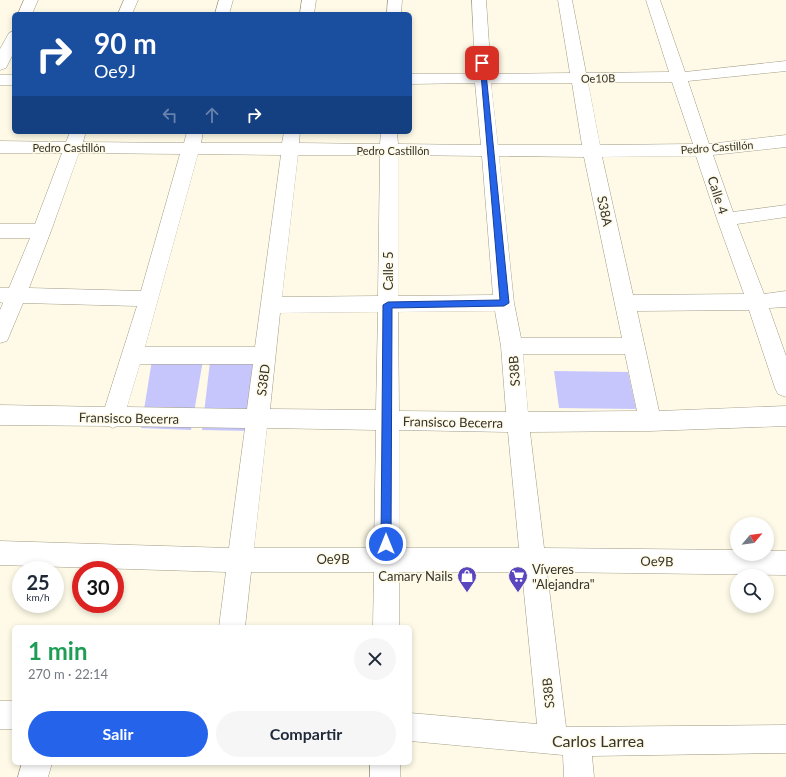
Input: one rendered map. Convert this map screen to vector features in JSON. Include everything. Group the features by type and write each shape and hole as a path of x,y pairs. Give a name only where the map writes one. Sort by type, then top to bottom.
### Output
{"street":[{"path":"26,12 31,0"},
{"path":"126,12 131,0"},
{"path":"223,12 226,0"},
{"path":"307,12 309,0"},
{"path":"394,12 395,0"},
{"name":"S38B","path":"479,0 483,79 504,303 512,346 518,422 533,560 565,742 579,777"},
{"name":"S38A","path":"565,0 592,151 650,421"},
{"name":"Calle 4","path":"653,0 726,218 757,302 786,388"},
{"path":"0,65 12,40"},
{"name":"Oe10B","path":"412,79 680,77 786,66"},
{"path":"0,80 12,80"},
{"path":"0,335 8,295 42,231 75,139"},
{"name":"Pedro Castillón","path":"0,147 75,139 388,141 490,150 592,151 704,150 786,141"},
{"path":"114,418 192,140"},
{"name":"S38D","path":"232,625 291,141"},
{"name":"Calle 5","path":"386,625 388,141"},
{"path":"726,218 786,211"},
{"path":"0,231 42,231"},
{"path":"8,295 148,299"},
{"path":"625,303 757,302 786,299"},
{"path":"272,305 504,303"},
{"path":"512,346 634,346"},
{"path":"132,355 266,356"},
{"name":"Fransisco Becerra","path":"0,415 114,418 518,422 650,421 786,416"},
{"name":"Oe9B","path":"0,554 240,560 386,559 786,563"},
{"path":"0,715 12,715"},
{"name":"Carlos Larrea","path":"412,726 565,742 786,738"},
{"path":"33,777 36,765"},
{"path":"385,765 385,777"}],"shaded area":[{"path":"152,360 203,360 191,430 141,428"},
{"path":"260,361 252,431 202,430 210,362"},
{"path":"554,371 628,372 636,409 559,408"}],"place":[{"name":"Camary Nails","path":"467,593"},
{"name":"Víveres \"Alejandra\"","path":"518,593"}],"route":[{"path":"386,544 388,305 504,303 482,63"}]}
